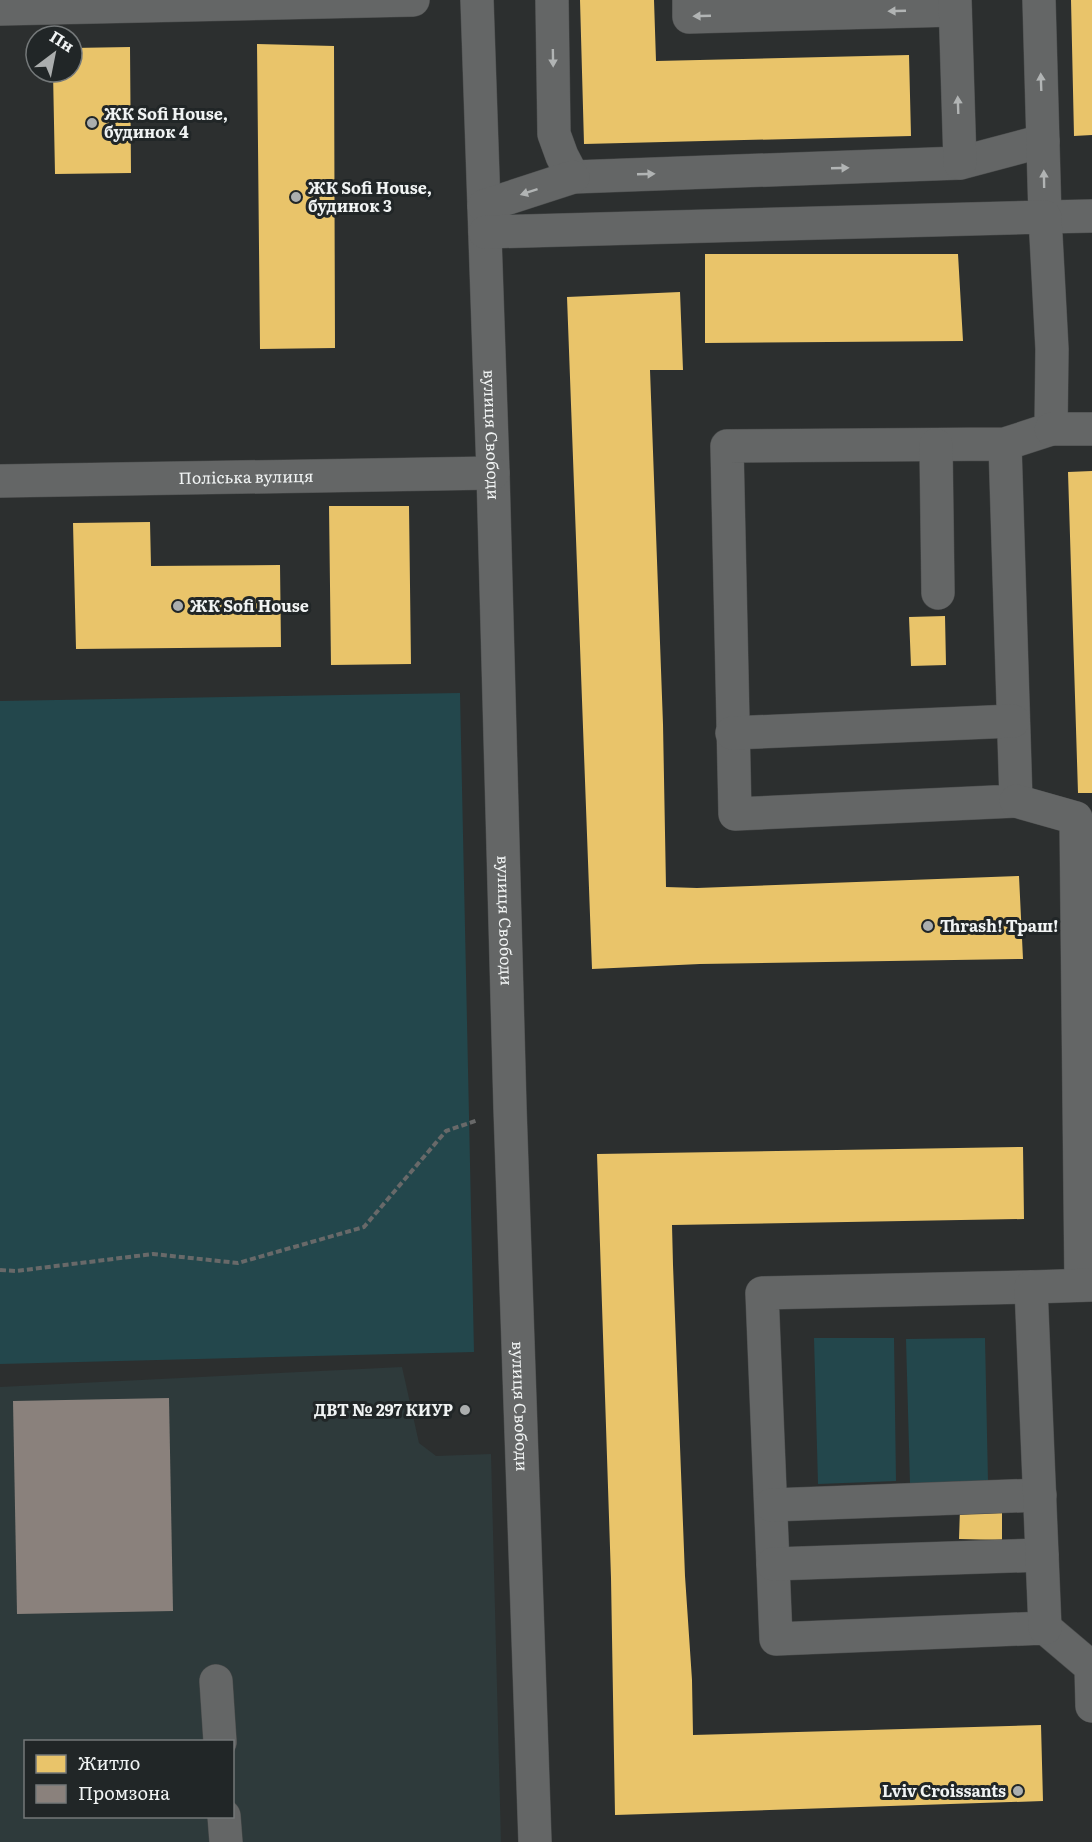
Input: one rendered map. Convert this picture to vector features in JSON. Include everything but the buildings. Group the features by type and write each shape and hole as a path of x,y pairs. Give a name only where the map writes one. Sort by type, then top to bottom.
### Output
{"street":[{"path":"0,9 413,0"},
{"name":"вулиця Свободи","path":"477,0 493,473 510,1108 536,1842"},
{"path":"552,0 554,134 573,177"},
{"path":"689,0 689,17 955,5 960,163"},
{"path":"1039,0 1045,217 1052,349 1051,429"},
{"path":"484,219 573,177 960,163 1043,141"},
{"path":"484,219 1092,216"},
{"path":"1092,429 1051,429 1005,444 727,446 735,814 1017,801 1084,818 1086,1285 762,1293 776,1639 1045,1628 1092,1667 1092,1706"},
{"path":"1005,444 1017,801"},
{"path":"936,445 938,593"},
{"name":"Поліська вулиця","path":"0,481 493,473"},
{"path":"732,734 1013,722"},
{"path":"1031,1287 1045,1628"},
{"path":"771,1505 1040,1495"},
{"path":"773,1564 1042,1556"},
{"path":"216,1681 220,1740"},
{"path":"225,1818 226,1842"}],"path":[{"path":"0,1270 16,1271 153,1254 238,1263 363,1227 446,1131 510,1108"}],"shaded area":[{"path":"460,693 474,1352 0,1364 0,701"},
{"path":"814,1338 894,1338 896,1481 818,1484"},
{"path":"985,1338 988,1482 910,1484 906,1339"},
{"path":"402,1367 419,1443 436,1456 491,1454 501,1842 0,1842 0,1387"}],"place":[{"name":"ЖК Sofi House, будинок 4","path":"92,123"},
{"name":"ЖК Sofi House, будинок 3","path":"296,197"},
{"name":"ЖК Sofi House","path":"178,606"},
{"name":"Thrash! Траш!","path":"928,926"},
{"name":"ДВТ № 297 КИУР","path":"465,1410"},
{"name":"Lviv Croissants","path":"1018,1791"}]}
